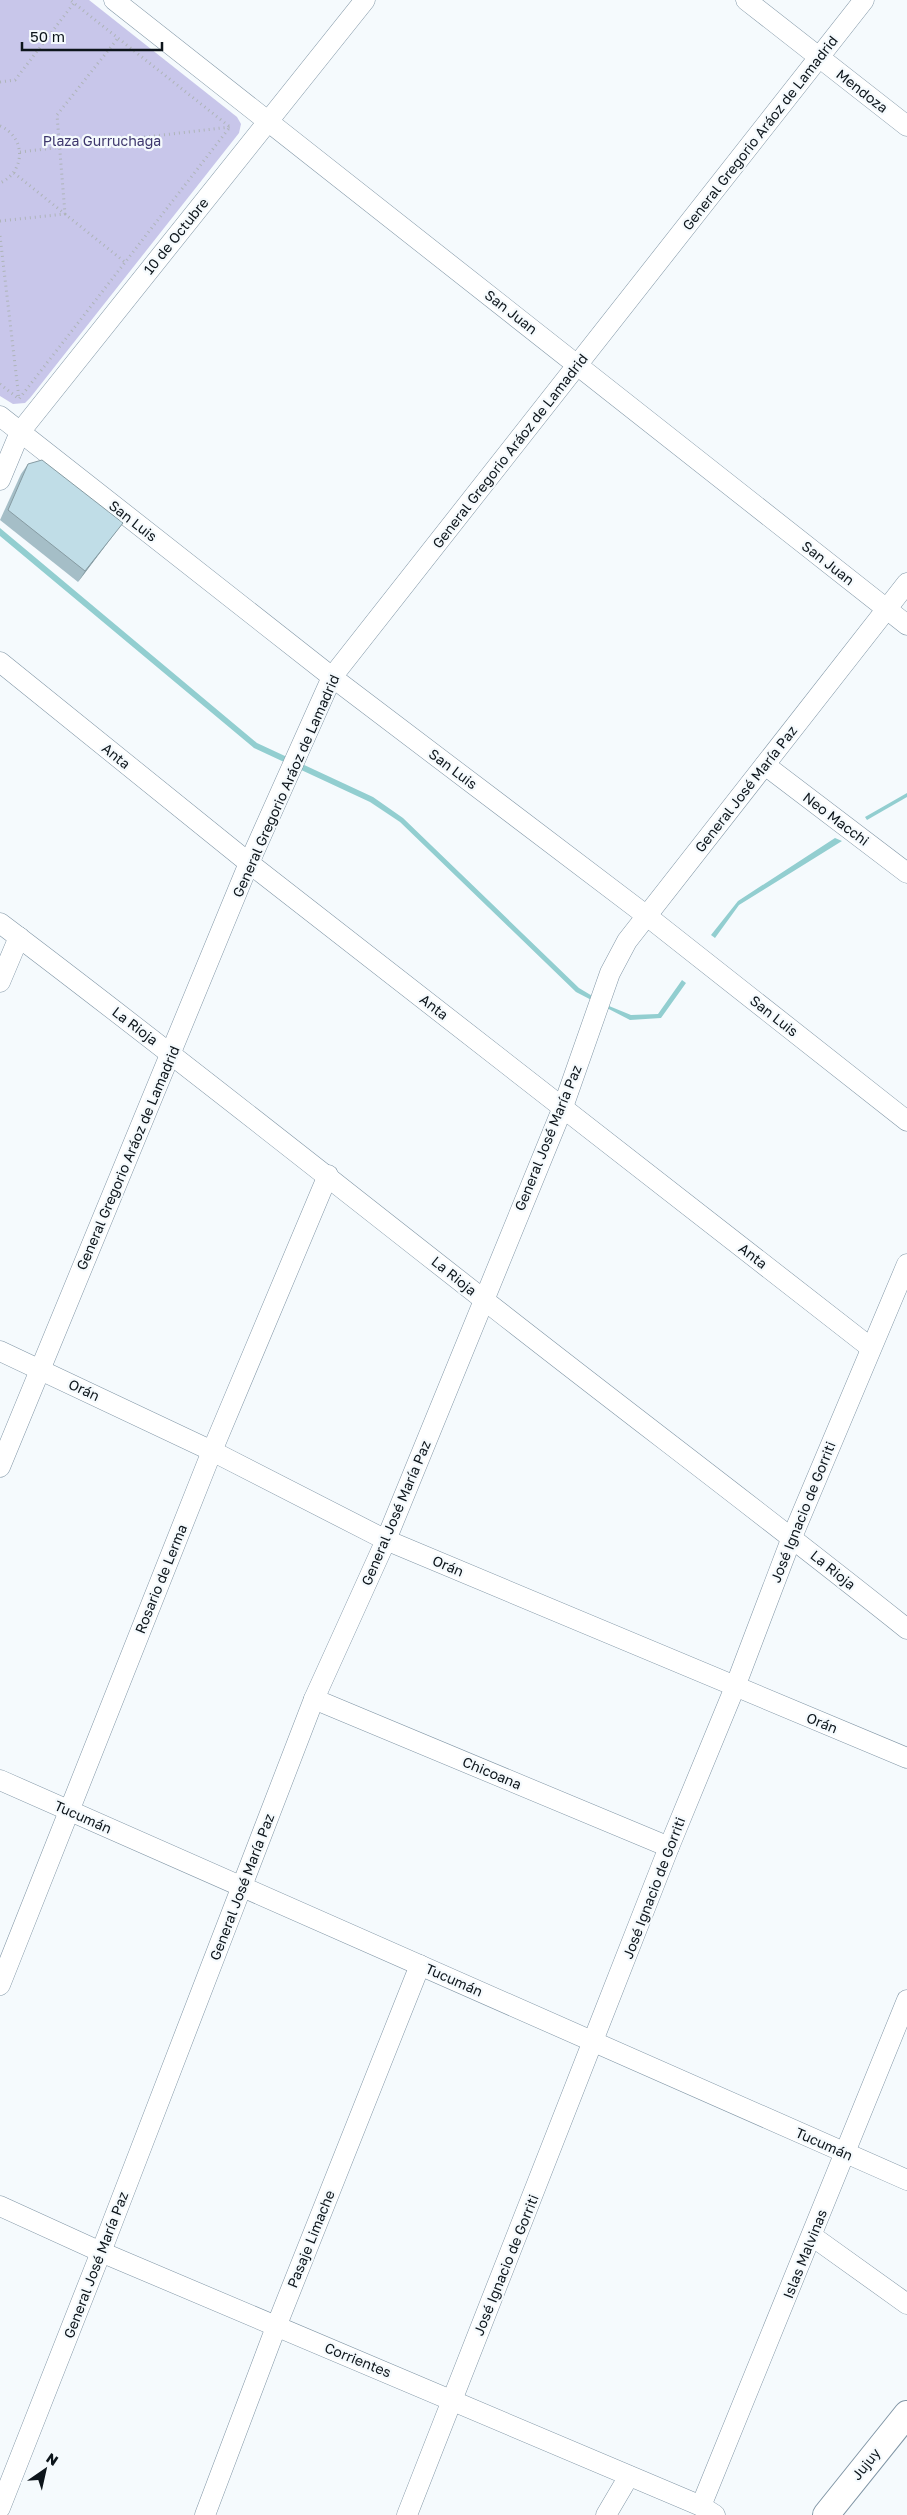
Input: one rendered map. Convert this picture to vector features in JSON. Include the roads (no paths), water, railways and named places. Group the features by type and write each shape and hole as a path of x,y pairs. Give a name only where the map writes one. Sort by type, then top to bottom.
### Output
{"main road":[{"name":"Jujuy","path":"826,2515 907,2414"}],"street":[{"name":"San Juan","path":"114,0 907,625"},
{"name":"10 de Octubre","path":"0,480 20,432 365,0"},
{"name":"Mendoza","path":"746,0 907,126"},
{"name":"General Gregorio Aráoz de Lamadrid","path":"0,1467 172,1054 249,863 332,677 864,0"},
{"name":"San Luis","path":"0,416 332,677 647,916 907,1121"},
{"name":"General José María Paz","path":"0,2508 102,2252 314,1699 386,1540 563,1107 610,973 627,941 907,583"},
{"name":"Anta","path":"0,662 249,863 871,1348"},
{"name":"Neo Macchi","path":"764,765 907,873"},
{"name":"La Rioja","path":"0,923 328,1175 483,1299 792,1537 907,1629"},
{"path":"0,982 19,937"},
{"name":"Rosario de Lerma","path":"0,1985 212,1451 328,1175"},
{"name":"José Ignacio de Gorriti","path":"407,2515 595,2042 669,1847 735,1687 792,1537 907,1264"},
{"name":"Orán","path":"0,1351 212,1451 386,1540 907,1758"},
{"name":"Chicoana","path":"314,1699 669,1847"},
{"name":"Tucumán","path":"0,1780 907,2180"},
{"name":"Pasaje Limache","path":"205,2515 276,2327 420,1965"},
{"name":"Islas Malvinas","path":"708,2510 812,2236 907,2000"},
{"name":"Corrientes","path":"0,2206 276,2327 453,2399 708,2510"},
{"path":"812,2236 907,2304"},
{"path":"606,2515 629,2476"}],"park label":[{"name":"Plaza Gurruchaga","path":"102,141"}]}
